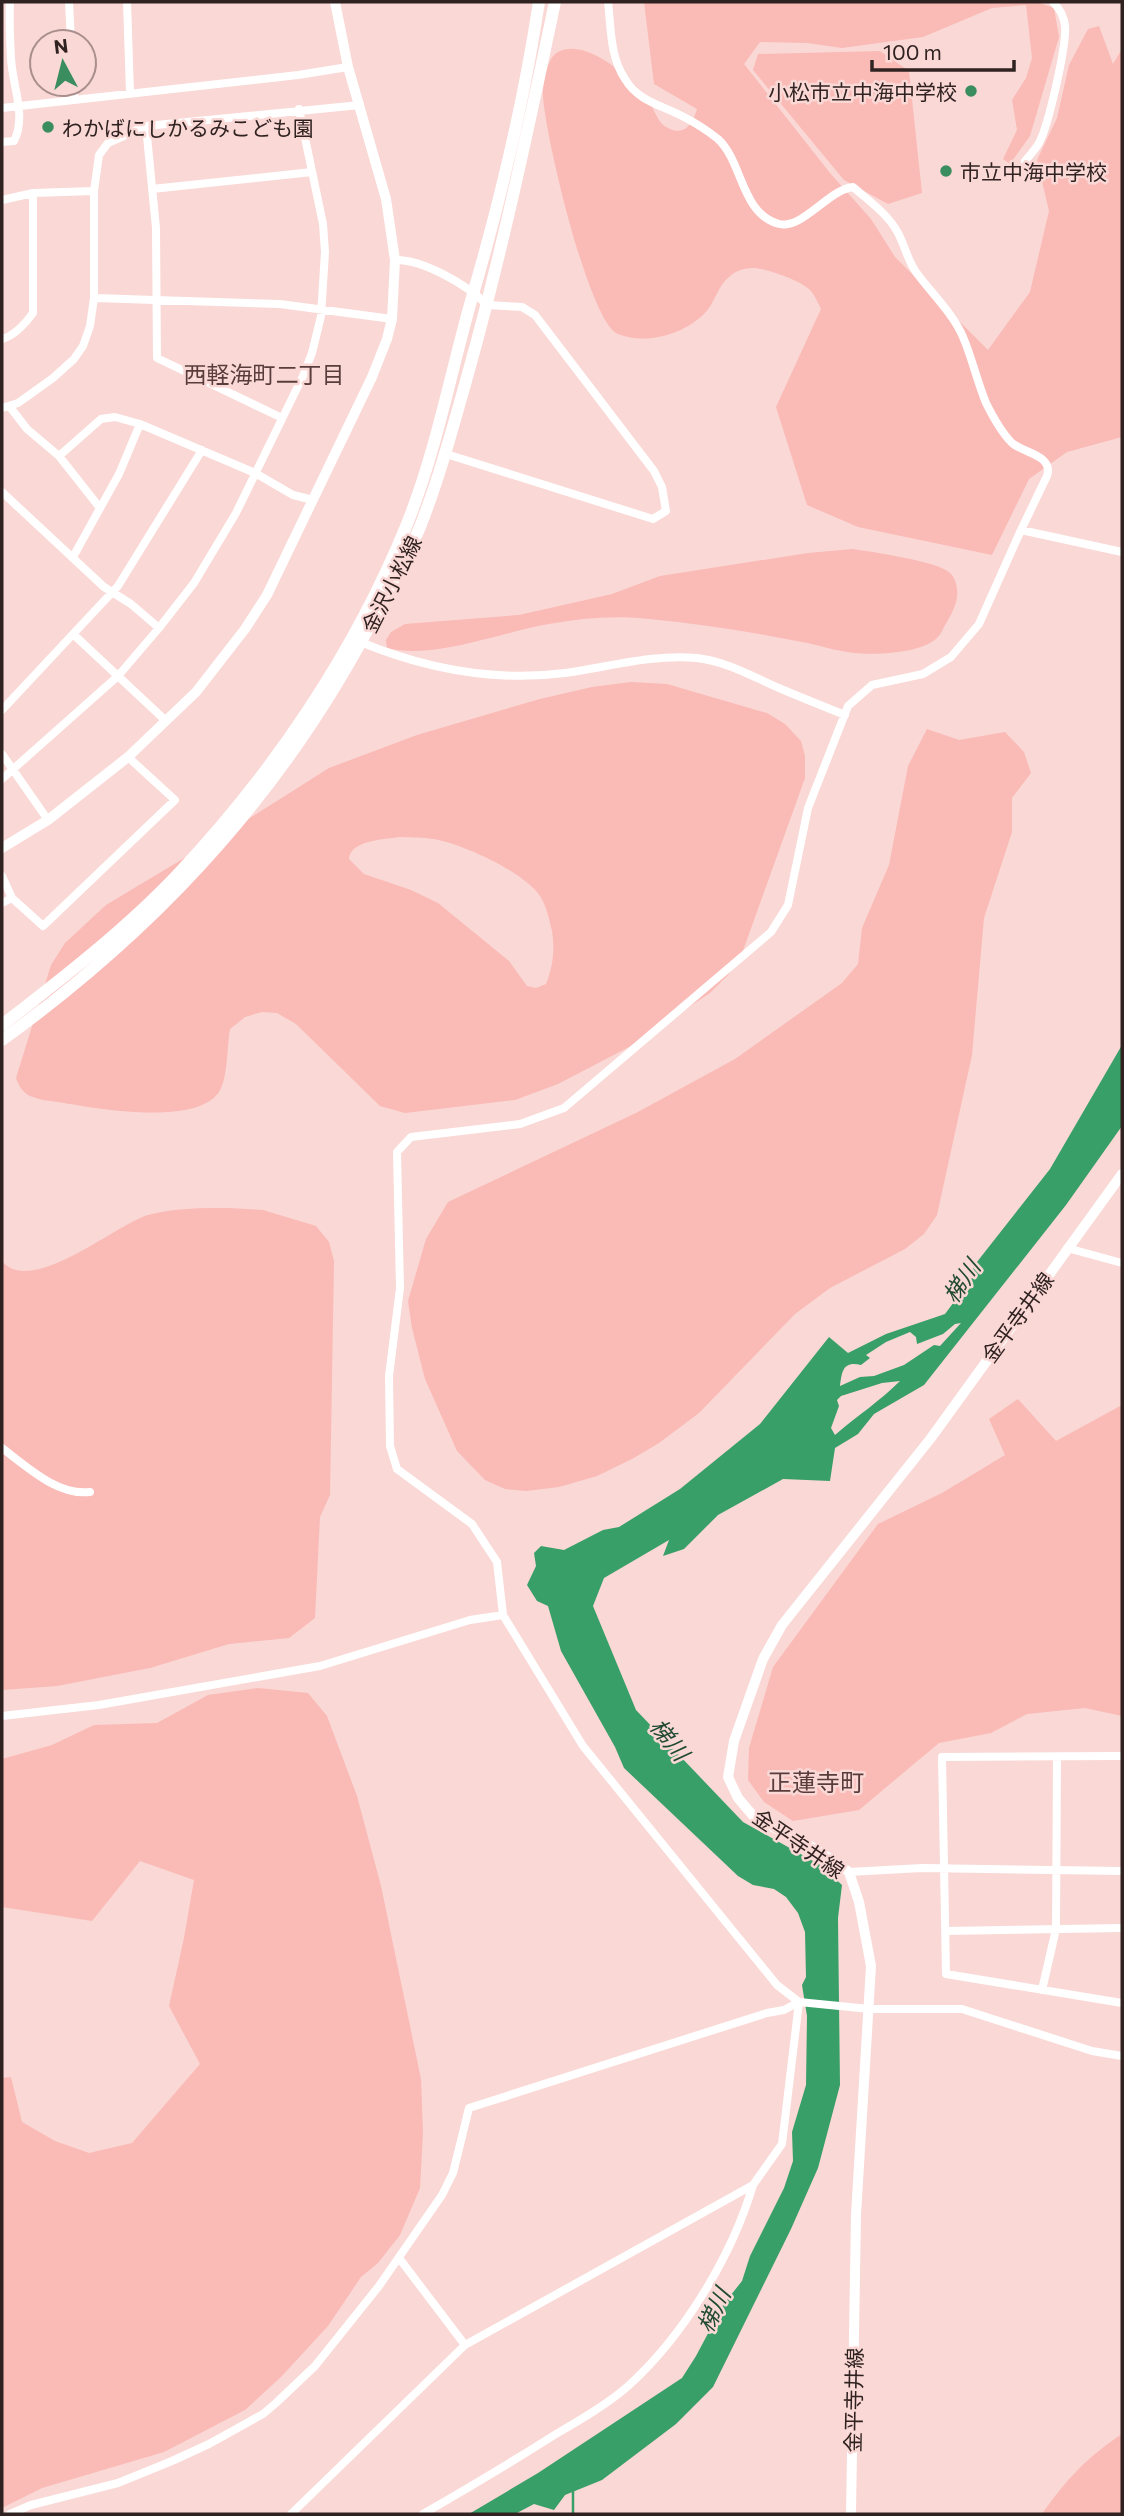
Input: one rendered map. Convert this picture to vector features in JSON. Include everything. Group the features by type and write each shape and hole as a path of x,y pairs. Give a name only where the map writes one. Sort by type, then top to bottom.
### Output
{"main road":[{"name":"金沢小松線","path":"439,452 474,291 526,84 540,2"},
{"name":"金沢小松線","path":"2,1041 162,908 217,849 270,784 313,723 357,641 439,452 487,305 555,2"},
{"name":"金沢小松線","path":"2,1025 113,934 177,875 235,811 357,641"},
{"name":"金平寺井線","path":"851,2514 856,2215 871,1966 859,1902 849,1872 816,1850 755,1818 738,1798 728,1777 734,1741 758,1671 782,1625 931,1438 1122,1174"}],"street":[{"path":"2,142 14,141 18,133 18,106 10,56 10,2"},
{"path":"69,2 70,28"},
{"path":"127,2 130,93"},
{"path":"2,848 48,820 128,757 196,692 245,629 267,595 372,377 387,339 392,319 395,260 386,199 348,67 335,2"},
{"path":"608,2 615,59 625,80 649,102 683,116 719,140 729,152 744,189 760,211 777,224 794,223 842,189 853,187 877,209 898,232 905,254 916,273 964,338 987,405 1003,434 1015,446 1043,460 1049,469 979,624 951,657 923,674 872,685 848,706 808,808 788,905 771,932 564,1108 520,1124 411,1138 397,1152 400,1288 389,1376 390,1446 397,1469 472,1524 496,1562 503,1615 583,1746 777,1985 799,2001 870,2009 962,2009 1092,2051 1122,2056"},
{"path":"1025,161 1038,144 1045,128 1060,62 1065,26 1060,10 1053,2"},
{"path":"2,107 298,75 348,67"},
{"path":"100,508 59,456 6,407 53,378 74,359 83,346 90,326 94,298 94,191 99,155 108,143 146,126 360,105"},
{"path":"2,779 118,676 194,583 236,513 313,353 322,308 325,252 323,224 299,109"},
{"path":"146,126 156,228 157,358 282,418"},
{"path":"152,189 312,172"},
{"path":"2,200 33,193 94,191"},
{"path":"2,339 19,328 33,313 33,193"},
{"path":"395,260 409,260 474,291 487,305 523,307 535,315 654,471 662,486 666,511 653,519 439,452"},
{"path":"94,298 243,302 322,308 392,319"},
{"path":"59,456 100,419 115,417 140,424 255,473 293,495 313,500"},
{"path":"73,557 119,474 140,424"},
{"path":"2,710 114,592 202,450"},
{"path":"2,492 104,587 131,604 159,628"},
{"path":"1021,530 1122,552"},
{"path":"73,634 165,720"},
{"path":"357,641 409,660 501,677 567,672 642,659 700,659 739,668 785,691 845,715"},
{"path":"2,754 48,820"},
{"path":"2,876 12,898 43,926 175,800 128,757"},
{"path":"2,903 12,898"},
{"path":"1067,1248 1122,1263"},
{"path":"2,1448 51,1483 76,1494 90,1492"},
{"path":"2,1716 100,1705 320,1666 470,1620 503,1615"},
{"path":"1122,1756 942,1757 946,1974 1122,2003"},
{"path":"1042,1990 1056,1929 1057,1757"},
{"path":"849,1872 943,1869 1122,1871"},
{"path":"945,1931 1122,1928"},
{"path":"423,2514 626,2388 663,2351 684,2323 728,2249 753,2185 782,2144 799,2001"},
{"path":"10,2514 31,2505 118,2483 209,2444 263,2414 315,2366 399,2258 442,2195 453,2173 469,2108 767,2013 784,2010 799,2001"},
{"path":"291,2514 465,2345 753,2185"},
{"path":"399,2258 465,2345"}],"shaded area":[{"path":"644,2 1037,2 1054,8 1059,37 1030,136 1010,164 1003,159 1017,130 1012,100 1026,78 1032,58 1026,5 992,8 923,37 842,48 807,43 760,42 744,64 830,173 871,219 895,257 988,350 1030,292 1049,211 1037,160 1057,118 1069,65 1088,29 1099,26 1113,64 1122,49 1122,437 1067,452 1029,479 992,555 858,527 807,505 776,407 821,309 807,287 766,270 746,269 726,280 701,317 668,335 642,339 630,337 618,334 606,322 594,297 570,224 545,115 544,84 554,55 569,49 582,50 596,55 622,73 643,94 665,126 684,130 697,109 654,84"},
{"path":"880,51 909,71 922,193 888,204 844,180 753,70 758,54"},
{"path":"853,549 919,561 952,575 957,587 956,601 949,619 936,639 916,649 876,654 854,653 726,629 612,617 549,624 447,648 406,651 387,648 386,640 391,632 405,624 519,615 612,594 660,576 808,553"},
{"path":"631,682 667,684 767,713 785,724 801,741 805,756 805,778 740,959 710,993 629,1047 558,1084 515,1100 405,1113 380,1106 296,1024 277,1013 262,1012 245,1017 230,1029 226,1070 219,1092 207,1102 190,1109 146,1112 100,1109 40,1099 30,1096 22,1089 16,1078 51,965 65,943 106,905 329,768 417,735 540,699 592,687","holes":["401,837 433,839 459,846 506,868 532,887 544,904 552,931 553,958 546,984 536,988 527,986 509,961 438,903 411,890 364,874 349,859 355,848 362,844"]},
{"path":"927,729 959,740 1005,732 1024,752 1031,773 1012,798 1012,832 984,918 972,1055 937,1215 924,1234 905,1249 830,1288 795,1314 699,1413 632,1459 597,1476 559,1487 526,1491 505,1489 485,1480 457,1451 425,1379 412,1328 408,1301 426,1239 448,1202 636,1113 735,1059 842,983 858,964 862,928 889,865 908,766"},
{"path":"1122,1045 1122,1126 1066,1205 924,1385 874,1414 858,1434 835,1448 830,1481 783,1479 718,1515 684,1549 663,1556 669,1540 604,1578 593,1606 636,1710 743,1822 822,1866 842,1885 838,1918 840,2085 818,2168 713,2387 676,2424 602,2480 565,2495 554,2510 534,2504 515,2514 469,2514 538,2473 682,2378 723,2305 742,2281 750,2256 784,2188 793,2161 792,2132 806,2085 807,2016 802,1985 806,1977 805,1932 798,1913 786,1897 774,1889 753,1885 738,1876 624,1768 561,1651 548,1606 537,1601 527,1585 536,1566 534,1553 541,1546 564,1550 603,1530 619,1527 680,1489 760,1424 829,1337 848,1353 886,1334 945,1314 974,1275 973,1267 1050,1169","holes":["961,1323 940,1346 934,1345 904,1365 874,1376 860,1377 840,1386 844,1368 850,1364 861,1365 870,1358 866,1355 886,1342 910,1332 916,1337 917,1344 943,1334 955,1324","900,1381 885,1395 835,1435 831,1428 839,1406 837,1400 841,1396 882,1383"]},
{"path":"198,1208 263,1210 316,1226 329,1242 334,1261 330,1495 320,1517 315,1618 289,1638 229,1644 150,1668 57,1686 2,1690 2,1261 15,1270 32,1270 52,1265 148,1215"},
{"path":"1018,1399 1056,1441 1122,1405 1122,1716 1085,1708 1027,1714 991,1733 939,1743 859,1810 793,1821 764,1802 748,1780 749,1748 773,1667 878,1524 942,1493 1005,1455 989,1419"},
{"path":"258,1688 308,1693 327,1716 357,1796 381,1886 421,2079 423,2133 420,2188 400,2235 378,2263 361,2277 328,2326 281,2377 245,2410 164,2452 42,2488 2,2508 2,2078 11,2077 22,2122 55,2141 89,2153 132,2143 200,2064 169,2006 194,1880 140,1861 92,1921 2,1907 2,1759 52,1745 94,1725 157,1723 208,1695"},
{"path":"1122,2434 1122,2514 1042,2514 1078,2470"}],"waterway":[{"path":"573,2490 573,2514"}],"place":[{"name":"小松市立中海中学校","path":"971,91"},
{"name":"わかばにしかるみこども園","path":"48,127"},
{"name":"市立中海中学校","path":"946,171"}],"district":[{"name":"西軽海町二丁目","path":"264,374"},
{"name":"正蓮寺町","path":"816,1781"}],"water label":[{"name":"梯川","path":"961,1281"},
{"name":"梯川","path":"670,1739"},
{"name":"梯川","path":"713,2310"}]}
